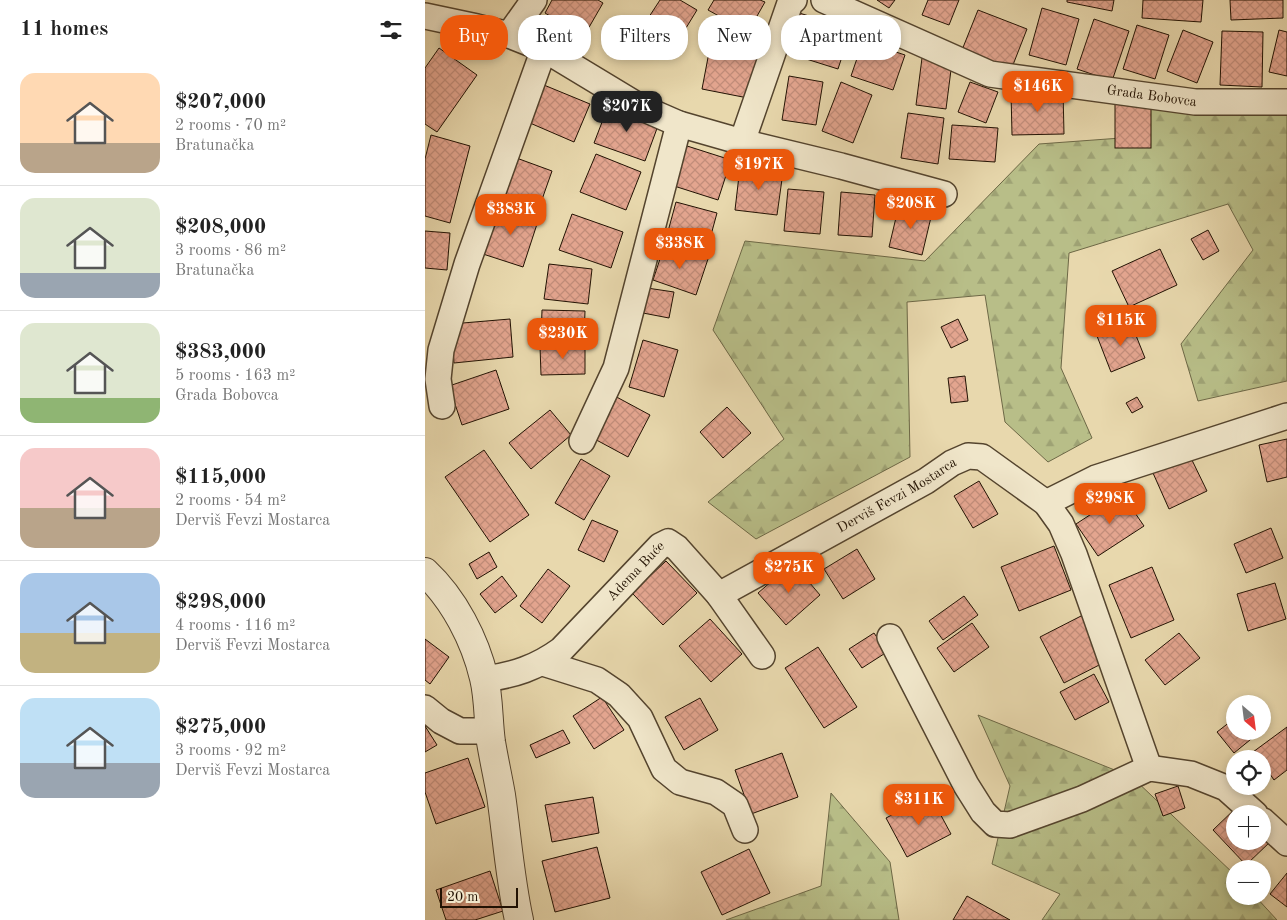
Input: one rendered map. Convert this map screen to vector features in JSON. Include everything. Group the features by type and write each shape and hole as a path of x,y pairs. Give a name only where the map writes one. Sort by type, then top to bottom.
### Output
{"street":[{"path":"509,35 534,0"},
{"path":"741,142 790,3 794,0"},
{"name":"Grada Bobovca","path":"825,0 990,74 1195,102 1287,102"},
{"path":"425,16 477,27 518,39"},
{"path":"442,406 438,378 441,350 467,264 540,60"},
{"path":"562,60 640,107 679,124 741,142 841,166 944,194"},
{"path":"582,441 616,368 679,124"},
{"path":"1046,503 1096,478 1287,416"},
{"name":"Derviš Fevzi Mostarca","path":"719,595 926,481 952,463 968,456 982,457 1046,503 1061,524 1074,554 1149,768"},
{"name":"Adema Buće","path":"485,679 507,676 543,663 561,650 660,546 668,542 677,548 719,595 762,656"},
{"path":"425,572 434,581 465,626 485,679 490,731 519,920"},
{"path":"890,637 966,785 983,812 995,824 1010,825 1082,799 1149,768 1191,774 1226,788 1245,805"},
{"path":"543,663 597,680 619,695 640,718 664,769 680,782 716,792 735,804 745,830"},
{"path":"425,708 441,722 460,731 490,731"},
{"path":"1271,828 1287,843"}],"green space":[{"path":"1167,89 1287,92 1287,381 1198,401 1181,344 1253,250 1228,204 1069,253 1061,368 1092,438 1048,462 1005,422 985,295 907,302 910,457 756,539 708,502 784,439 713,330 745,241 925,261 1039,144 1121,138"},
{"path":"978,715 1132,777 1226,866 1226,905 1263,905 1277,920 1042,920 1060,894 992,864 1010,786"},
{"path":"831,793 890,862 899,920 726,920 821,886"}],"building":[{"path":"552,0 598,0 603,3 591,24 591,15 548,15 545,13"},
{"path":"660,0 680,0 697,10 688,25 688,15 650,15"},
{"path":"714,0 760,0 765,2 758,15 717,15 708,10"},
{"path":"877,0 895,0 889,8"},
{"path":"928,0 959,0 949,25 922,15"},
{"path":"1067,0 1114,0 1112,11 1067,2"},
{"path":"1143,0 1203,0 1201,22 1142,18"},
{"path":"1230,0 1283,0 1283,18 1231,20"},
{"path":"1042,8 1079,19 1066,65 1029,55"},
{"path":"978,10 1027,29 1011,70 962,50"},
{"path":"796,12 806,15 795,15"},
{"path":"1094,19 1129,31 1112,81 1077,69"},
{"path":"1137,25 1169,35 1155,79 1123,69"},
{"path":"1183,30 1213,42 1197,83 1167,71"},
{"path":"1279,30 1287,32 1287,76 1269,72"},
{"path":"1222,31 1263,32 1262,87 1220,85"},
{"path":"439,48 440,60 456,60 477,75 437,132 425,124 425,68"},
{"path":"901,54 905,55 893,90 851,76 856,60 901,60"},
{"path":"922,58 952,62 946,109 916,105"},
{"path":"708,60 762,60 753,99 702,89"},
{"path":"809,60 841,60 838,69"},
{"path":"789,76 823,82 816,125 782,120"},
{"path":"841,82 872,95 853,143 822,131"},
{"path":"970,82 998,92 986,123 958,112"},
{"path":"539,83 590,104 574,142 523,120"},
{"path":"1063,91 1064,134 1012,135 1011,92"},
{"path":"609,104 659,123 645,161 594,143"},
{"path":"1115,104 1151,104 1151,148 1115,148"},
{"path":"908,113 944,118 938,164 901,158"},
{"path":"952,125 998,128 995,162 949,159"},
{"path":"431,135 470,146 450,223 425,216 425,159"},
{"path":"684,145 731,160 718,200 671,185"},
{"path":"596,154 641,172 626,210 580,192"},
{"path":"511,156 552,171 539,208 498,194"},
{"path":"740,167 783,172 777,215 735,210"},
{"path":"788,189 824,192 820,234 784,231"},
{"path":"841,192 875,195 872,237 838,235"},
{"path":"676,202 717,213 708,246 667,235"},
{"path":"500,205 539,218 523,267 483,254"},
{"path":"899,205 932,213 922,255 889,247"},
{"path":"572,214 623,232 611,268 559,250"},
{"path":"1208,230 1219,251 1203,260 1191,239"},
{"path":"425,231 450,233 447,270 425,268"},
{"path":"665,244 708,259 696,295 653,280"},
{"path":"1160,249 1177,285 1129,307 1112,271"},
{"path":"549,264 592,269 588,304 544,299"},
{"path":"647,288 674,292 669,318 643,313"},
{"path":"542,310 585,311 584,339 541,338"},
{"path":"510,319 513,357 454,363 451,324"},
{"path":"958,319 968,340 951,348 941,327"},
{"path":"1131,323 1145,358 1111,372 1097,336"},
{"path":"643,340 678,350 664,397 629,387"},
{"path":"585,345 585,374 541,375 540,346"},
{"path":"496,370 509,409 462,425 449,386"},
{"path":"965,376 968,401 951,403 948,378"},
{"path":"611,394 650,415 628,457 589,436"},
{"path":"1137,397 1143,407 1132,413 1126,403"},
{"path":"727,407 751,433 723,458 700,432"},
{"path":"550,410 571,435 531,469 509,443"},
{"path":"1287,439 1287,477 1267,482 1259,445"},
{"path":"484,450 529,515 490,542 445,477"},
{"path":"1190,456 1207,491 1169,509 1153,473"},
{"path":"581,459 610,476 584,520 555,503"},
{"path":"979,481 998,514 973,528 954,496"},
{"path":"1122,494 1144,526 1098,556 1076,524"},
{"path":"592,520 618,531 604,562 578,550"},
{"path":"1271,528 1283,558 1246,573 1234,544"},
{"path":"1054,546 1071,590 1019,611 1001,567"},
{"path":"857,549 875,579 843,599 824,569"},
{"path":"489,552 497,567 477,579 469,564"},
{"path":"666,561 697,593 663,625 632,593"},
{"path":"793,563 820,595 786,625 758,593"},
{"path":"1152,567 1174,620 1131,638 1109,585"},
{"path":"548,569 570,586 542,623 520,606"},
{"path":"502,576 517,596 495,613 480,594"},
{"path":"1275,583 1286,619 1248,631 1237,594"},
{"path":"964,596 978,615 943,640 929,621"},
{"path":"1083,615 1107,661 1064,683 1040,637"},
{"path":"710,619 742,654 711,682 679,646"},
{"path":"972,623 989,647 954,672 937,648"},
{"path":"874,633 887,652 862,668 849,649"},
{"path":"1179,633 1200,658 1165,685 1145,660"},
{"path":"425,639 449,657 430,684 425,680"},
{"path":"818,647 857,707 824,728 785,668"},
{"path":"1094,674 1109,702 1075,720 1060,692"},
{"path":"602,697 624,730 594,749 573,716"},
{"path":"700,698 718,730 684,750 665,717"},
{"path":"1226,725 1226,740 1250,740 1238,750 1232,750 1217,732"},
{"path":"425,726 437,745 425,752"},
{"path":"1287,727 1287,770 1274,780 1271,776 1271,750 1256,750"},
{"path":"563,730 570,743 536,758 530,745"},
{"path":"782,753 798,797 751,814 735,770"},
{"path":"468,758 485,807 436,824 425,792 425,773"},
{"path":"1178,786 1185,808 1163,816 1155,794"},
{"path":"930,795 951,834 907,857 886,818"},
{"path":"593,797 599,833 552,842 545,805"},
{"path":"1226,818 1226,844 1213,830"},
{"path":"597,847 610,898 555,912 542,861"},
{"path":"749,849 770,893 722,915 701,872"},
{"path":"1232,850 1262,850 1251,860 1241,860"},
{"path":"490,871 503,911 475,920 446,920 436,890"},
{"path":"1287,873 1287,907 1271,893"},
{"path":"967,896 1010,920 953,920"}]}
